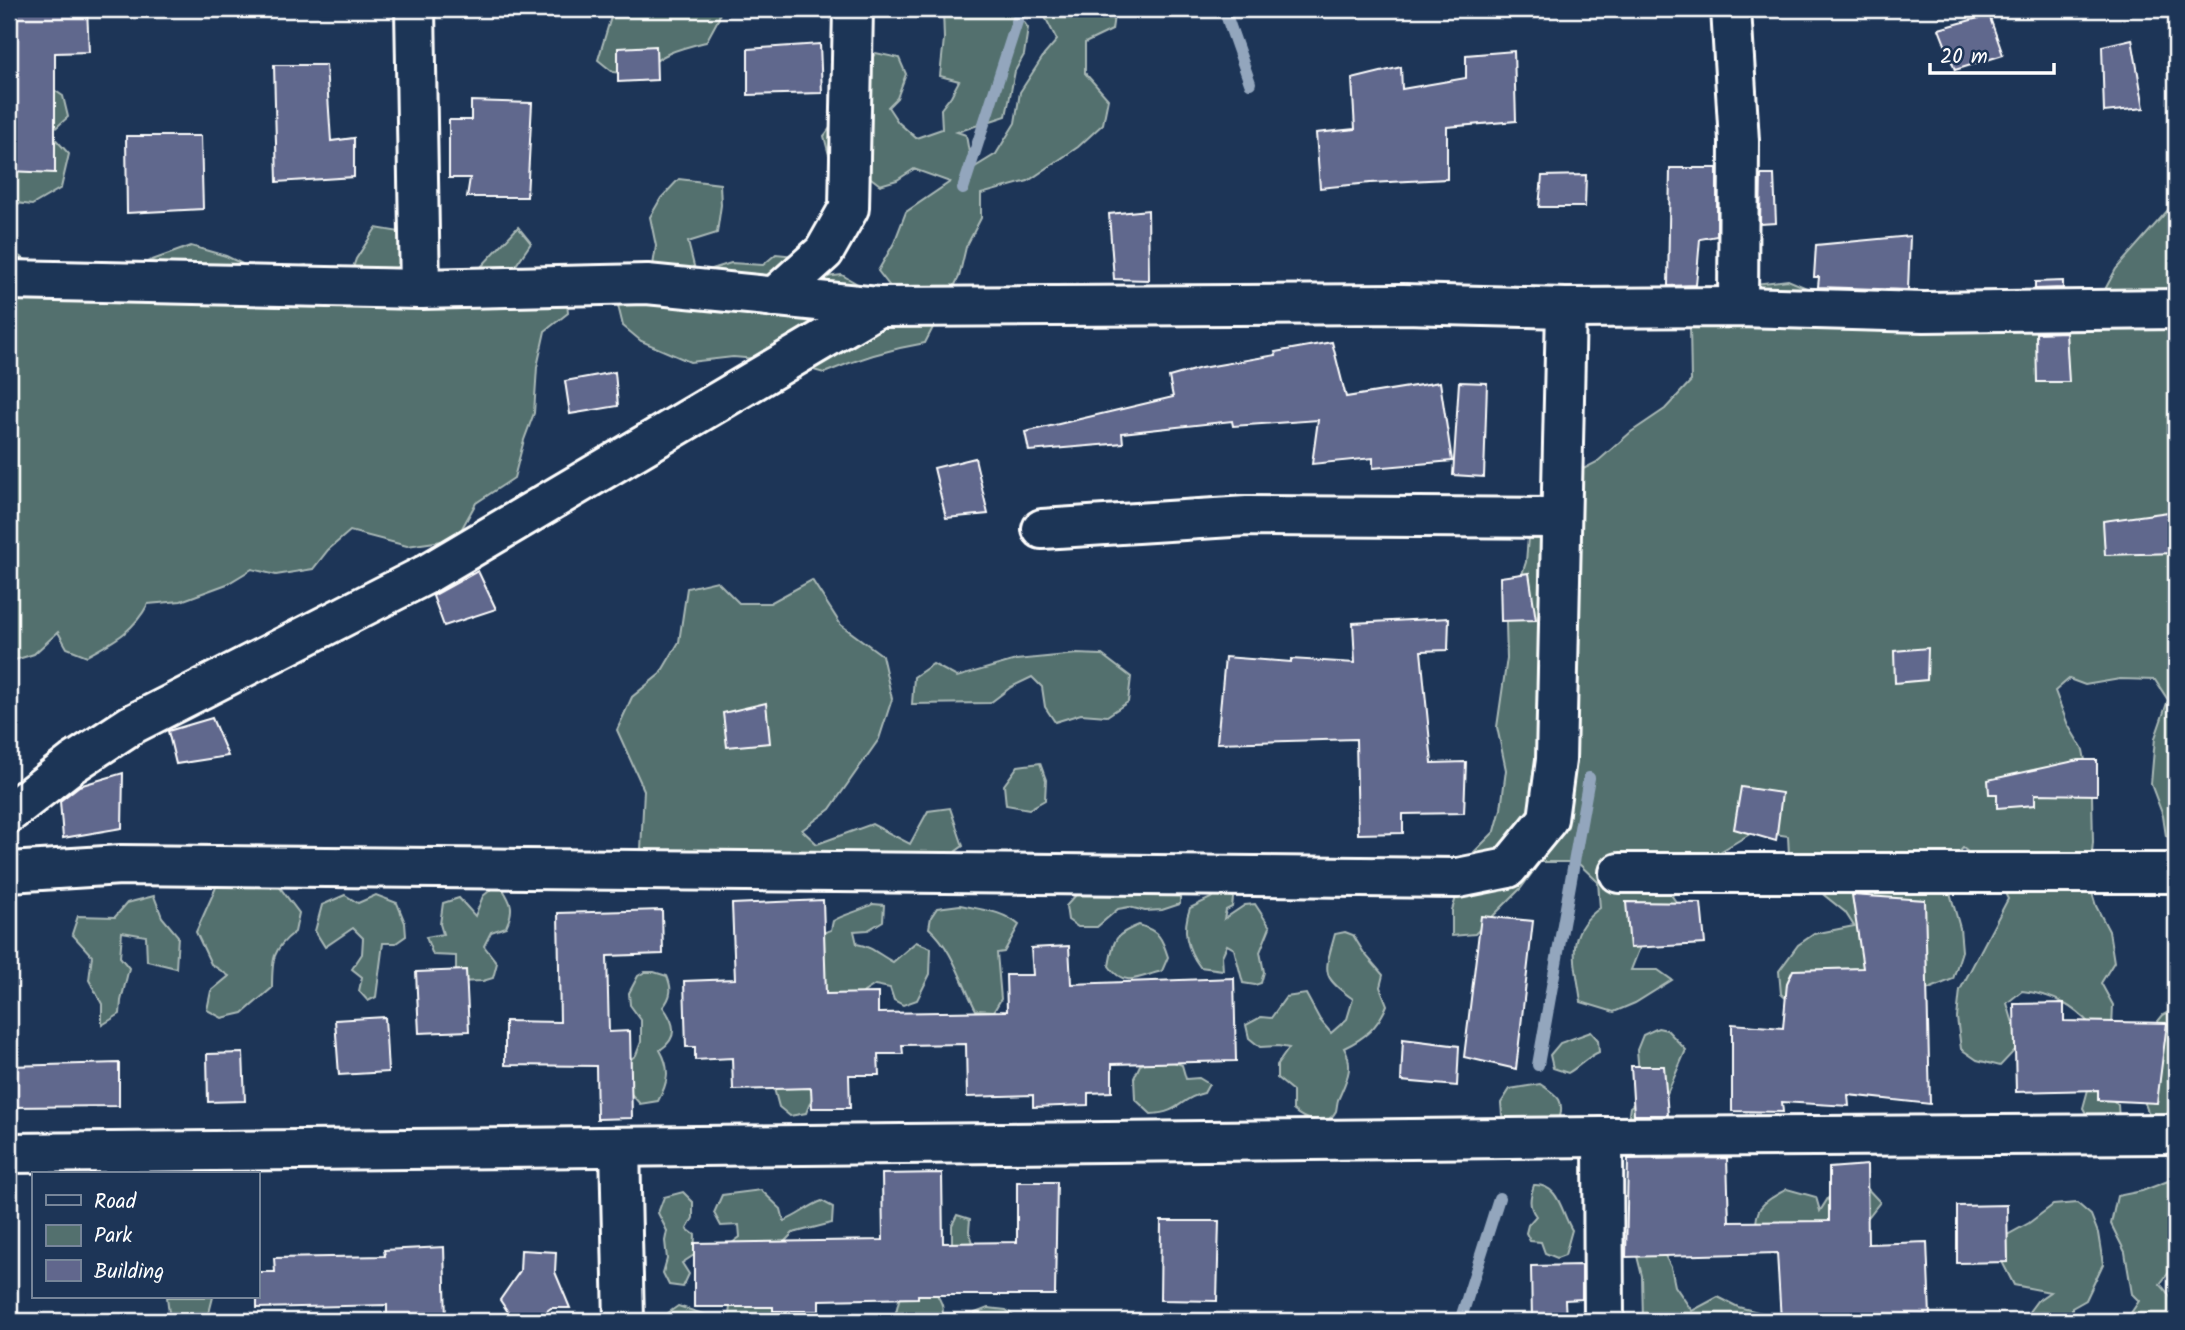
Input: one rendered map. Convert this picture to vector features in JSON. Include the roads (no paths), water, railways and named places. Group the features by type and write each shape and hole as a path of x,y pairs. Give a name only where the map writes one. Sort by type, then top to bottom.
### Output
{"street":[{"path":"415,9 420,289"},
{"path":"774,297 824,252 849,208 853,9"},
{"path":"1731,9 1739,141 1738,307"},
{"path":"9,281 420,289 647,284 878,307 1403,304 1566,308 1738,307 1924,312 2176,309"},
{"path":"9,813 73,763 131,725 425,575 878,307"},
{"path":"9,872 121,865 1458,878 1508,868 1548,819 1556,760 1566,308"},
{"path":"1042,529 1247,516 1560,518"},
{"path":"1619,873 2176,873"},
{"path":"9,1153 2176,1134"},
{"path":"1603,1137 1604,1321"},
{"path":"620,1147 624,1321"}],"waterway":[{"path":"963,189 1021,9"},
{"path":"1224,9 1250,83"},
{"path":"1538,1065 1589,778"},
{"path":"1460,1321 1499,1198"}]}
